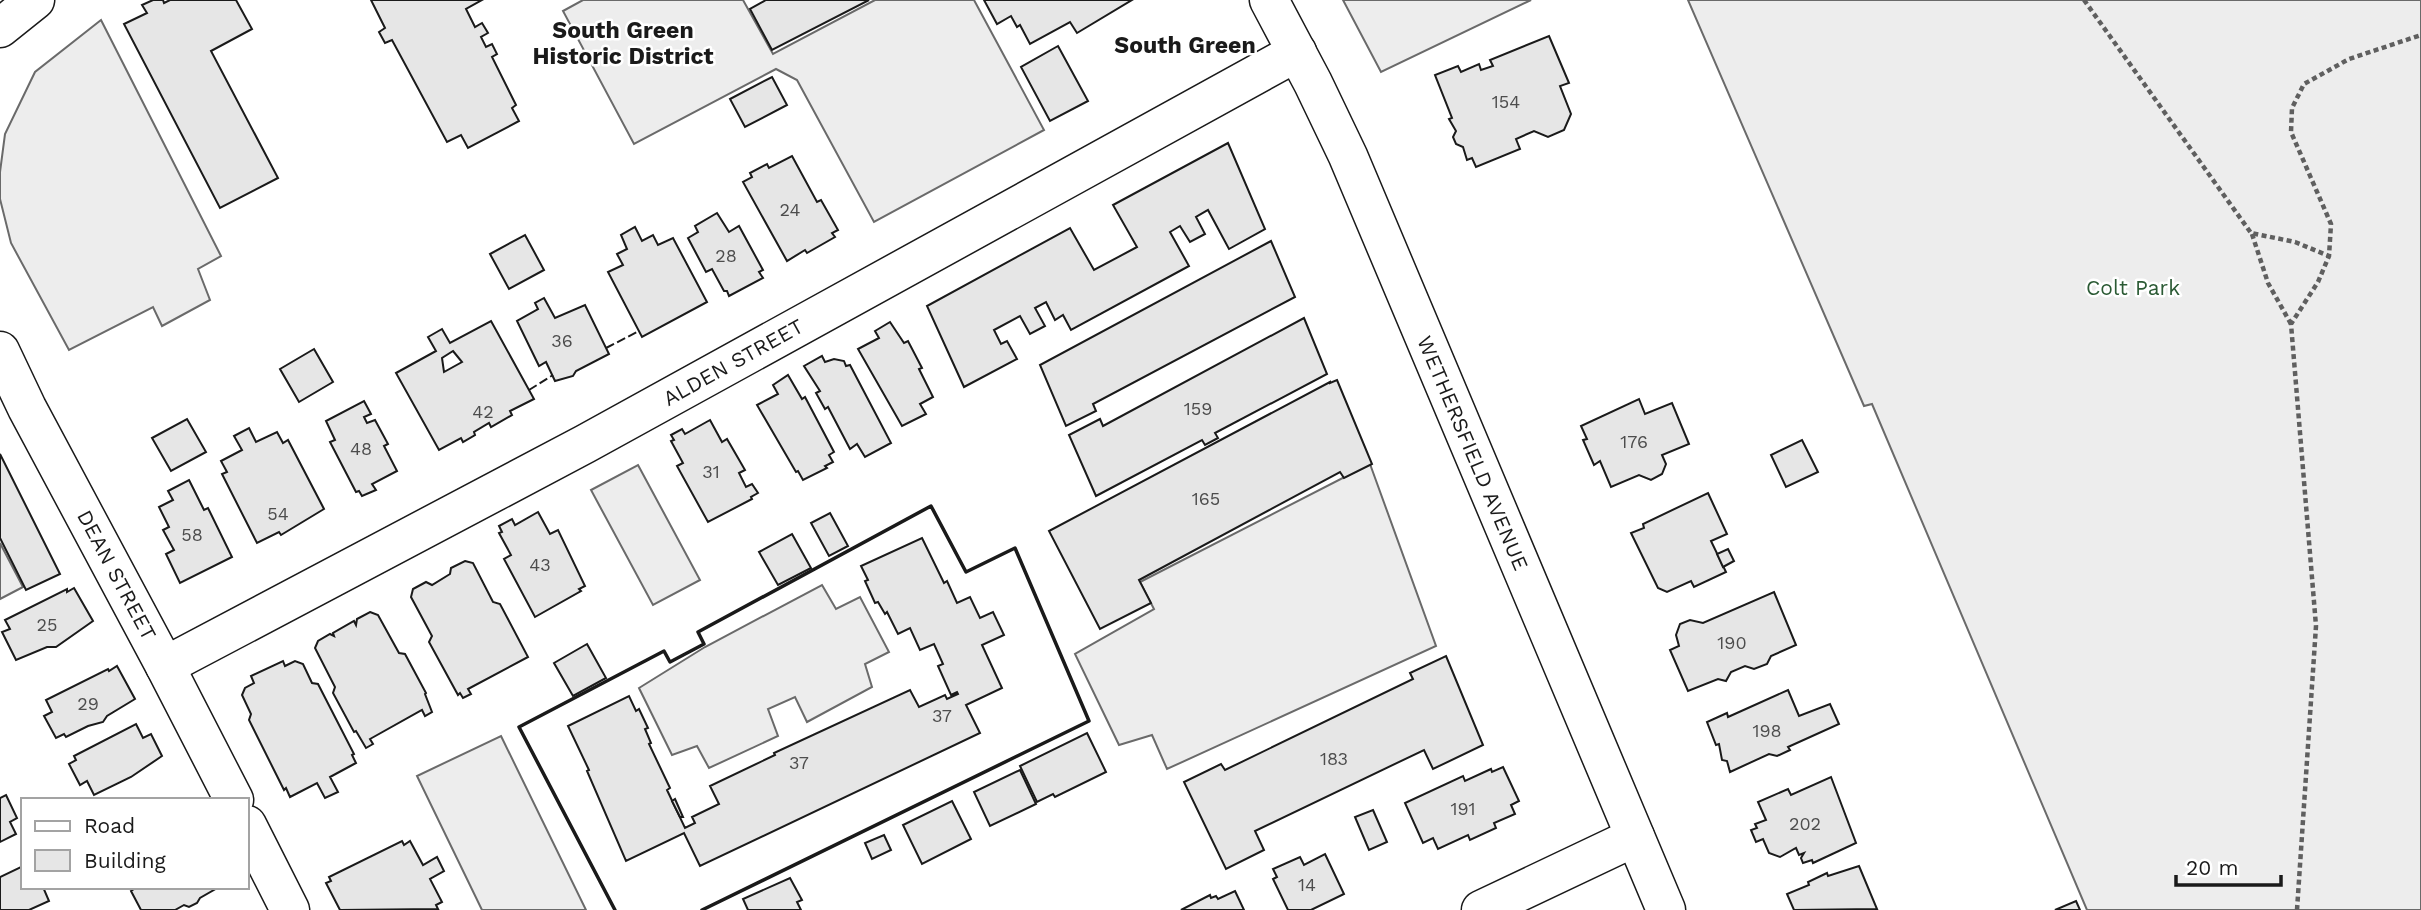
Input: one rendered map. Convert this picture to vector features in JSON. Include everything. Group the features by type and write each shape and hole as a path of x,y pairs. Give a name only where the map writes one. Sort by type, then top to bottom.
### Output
{"street":[{"path":"0,28 35,0"},
{"name":"WETHERSFIELD AVENUE","path":"1269,0 1348,156 1666,910"},
{"name":"ALDEN STREET","path":"165,666 573,450 1297,52"},
{"name":"DEAN STREET","path":"0,351 27,408 233,798"},
{"path":"248,827 290,910"},
{"path":"1481,910 1636,837"}],"path":[{"path":"2084,0 2251,233 2268,283 2291,324 2316,626 2297,910"},
{"path":"2291,324 2318,282 2329,256 2331,224 2291,132 2292,108 2304,84 2349,59 2421,35"},
{"path":"2251,233 2295,242 2329,256"}],"shaded area":[{"path":"583,0 743,0 773,54 875,0 974,0 1044,130 874,222 797,80 776,69 634,144 563,11"},
{"path":"1343,0 1531,0 1381,72"},
{"name":"Colt Park","path":"1688,0 2421,0 2421,910 2087,910 1872,404 1864,406"},
{"path":"101,20 221,256 198,269 210,300 162,326 153,307 69,350 11,243 0,199 0,172 5,134 35,72"},
{"path":"1370,464 1436,646 1167,769 1152,735 1119,745 1075,654 1154,609 1140,582"},
{"path":"638,465 700,580 653,605 591,490"},
{"path":"0,543 23,587 0,599"},
{"path":"822,585 836,609 860,597 889,652 865,664 872,687 807,722 795,697 768,709 778,736 709,768 697,746 672,755 639,688 705,647"},
{"path":"501,736 586,910 482,910 417,776"}],"building":[{"path":"153,0 163,0 164,3 170,0 236,0 252,29 211,51 278,178 220,208 124,24 147,13 142,5"},
{"path":"371,0 482,0 466,9 475,27 482,23 488,33 481,37 486,47 492,44 497,54 492,57 516,105 512,108 519,121 468,148 461,135 447,142 392,40 385,43 379,32 385,28"},
{"path":"766,0 869,0 772,50 750,9"},
{"path":"984,0 1132,0 1077,33 1070,22 1030,44 1020,25 1017,27 1011,16 997,24"},
{"path":"1549,36 1569,83 1560,86 1571,114 1564,130 1548,137 1534,131 1516,139 1520,149 1476,167 1472,158 1467,160 1463,147 1456,144 1453,137 1456,131 1449,119 1452,118 1435,75 1458,66 1461,72 1479,64 1481,70 1493,66 1490,60"},
{"path":"1058,46 1088,101 1050,121 1021,67"},
{"path":"772,77 787,105 745,127 730,99"},
{"path":"1228,143 1265,229 1229,249 1208,210 1196,217 1205,234 1190,242 1180,226 1170,232 1189,266 1071,330 1063,315 1055,320 1046,302 1035,308 1045,326 1030,334 1020,316 994,330 1001,344 1007,341 1017,359 964,387 927,306 1070,228 1094,270 1137,247 1113,205"},
{"path":"792,156 817,202 821,200 838,230 832,233 835,237 787,261 743,182 752,177 750,173 767,164 769,168"},
{"path":"717,213 729,232 739,226 763,270 759,272 763,278 729,296 712,269 706,272 688,238 698,232 695,226"},
{"path":"635,227 642,241 653,235 658,245 673,238 707,302 642,337 608,272 623,265 617,254 627,249 621,235"},
{"path":"525,235 544,270 509,289 490,254"},
{"path":"1271,241 1295,297 1093,404 1096,411 1066,426 1040,365"},
{"path":"544,298 555,318 585,305 609,354 576,371 573,376 555,381 546,362 539,366 517,321 538,309 535,303"},
{"path":"1304,318 1327,374 1215,433 1218,438 1205,445 1202,440 1096,496 1069,435 1100,419 1103,426"},
{"path":"491,321 534,399 510,411 512,415 491,427 489,423 463,442 461,438 439,450 396,373 436,351 428,337 442,329 450,343","holes":["453,351 462,362 444,372 442,358"]},
{"path":"890,322 904,343 908,341 933,397 920,404 926,414 902,426 858,349 879,338 875,331"},
{"path":"314,349 333,382 299,402 280,369"},
{"path":"822,356 825,362 834,359 844,361 846,366 850,365 891,443 865,457 857,444 850,449 828,407 825,409 816,393 820,391 804,366"},
{"path":"788,375 802,399 805,397 834,452 829,455 833,462 825,466 827,468 803,480 757,405 778,394 773,385"},
{"path":"1337,380 1372,464 1344,478 1340,472 1139,580 1151,603 1100,629 1049,531"},
{"path":"1639,399 1645,414 1672,403 1689,444 1662,455 1666,464 1662,474 1651,480 1639,475 1611,487 1600,461 1594,465 1583,440 1587,439 1581,426"},
{"path":"364,401 371,414 364,417 367,423 375,420 388,444 384,446 397,471 372,484 376,490 362,496 359,491 356,492 330,442 335,440 326,421"},
{"path":"187,419 206,452 171,471 152,438"},
{"path":"710,420 722,442 727,439 745,470 739,473 746,487 752,484 758,493 751,497 752,499 708,522 677,466 683,463 671,441 674,440 671,435 682,429 685,434"},
{"path":"249,428 256,442 277,432 283,443 288,440 324,509 281,535 279,532 257,543 222,474 227,472 221,461 242,450 234,436"},
{"path":"1802,440 1818,472 1786,487 1771,455"},
{"path":"0,454 60,574 26,590 0,538"},
{"path":"189,480 204,510 208,508 232,557 180,583 166,554 174,550 163,530 169,527 159,507 173,500 168,491"},
{"path":"1708,493 1727,534 1711,541 1726,572 1694,587 1691,581 1667,592 1658,588 1631,533 1644,528 1643,524"},
{"path":"538,512 550,534 558,530 585,586 579,589 581,591 535,617 504,559 511,555 499,533 502,532 499,526 512,519 515,525"},
{"path":"830,513 848,546 829,556 811,523"},
{"path":"792,534 811,568 778,585 759,552"},
{"path":"922,538 957,603 970,597 980,618 993,612 1004,635 982,645 1002,688 966,705 980,733 700,866 684,833 626,861 568,726 629,696 648,728 645,729 651,743 649,744 685,828 695,823 692,817 719,804 710,786 775,755 774,753 910,690 919,707 945,695 947,699 958,694 957,692 951,695 938,666 943,664 934,644 920,650 910,628 898,634 887,612 885,614 878,602 875,603 861,566"},
{"path":"1728,549 1734,561 1723,567 1717,554"},
{"path":"465,561 473,563 493,602 500,604 528,657 468,689 471,694 463,698 460,693 458,695 429,642 432,636 411,597 413,589 426,582 432,585 450,574 451,568"},
{"path":"74,588 93,621 56,647 47,647 16,660 2,632 10,629 5,620"},
{"path":"1774,592 1796,645 1771,656 1767,664 1754,669 1745,666 1731,672 1726,681 1718,679 1688,691 1670,650 1679,646 1676,635 1680,624 1690,620 1703,623"},
{"path":"370,612 378,615 399,653 405,654 426,693 432,712 425,716 422,710 370,739 373,744 366,748 333,693 335,687 315,648 318,641 330,634 334,636 333,633 354,621 356,625 357,619"},
{"path":"587,644 606,678 573,696 554,663"},
{"path":"1446,656 1483,745 1433,769 1424,750 1255,831 1264,850 1226,869 1184,782 1221,764 1225,770 1413,679 1410,673"},
{"path":"283,661 285,666 295,661 303,664 312,683 318,684 354,754 352,755 356,763 330,777 338,792 325,798 317,783 290,797 249,720 251,714 242,695 245,688 254,683 251,676"},
{"path":"117,666 135,699 107,716 103,722 66,737 64,734 56,738 44,716 52,712 46,700"},
{"path":"1788,690 1799,716 1830,704 1839,724 1788,747 1790,750 1777,756 1769,754 1730,772 1727,761 1722,760 1719,744 1716,745 1707,722 1727,713 1728,717"},
{"path":"136,724 143,738 151,734 162,756 131,777 94,795 87,781 80,785 69,764 76,760 74,756"},
{"path":"1087,733 1106,772 1055,797 1053,794 1037,802 1020,766"},
{"path":"1503,767 1519,801 1511,805 1515,814 1494,823 1496,828 1470,840 1468,835 1438,849 1433,838 1423,843 1405,803 1463,776 1465,781 1491,769 1492,772"},
{"path":"1020,770 1036,804 990,826 974,792"},
{"path":"1831,777 1856,843 1813,863 1812,860 1803,863 1801,858 1804,853 1799,855 1796,848 1780,857 1769,853 1763,839 1756,842 1751,830 1757,828 1755,824 1766,820 1758,802 1788,789 1791,795"},
{"path":"6,795 17,818 10,822 16,834 0,842 0,798"},
{"path":"675,799 683,817 680,817 672,801"},
{"path":"952,801 971,839 922,864 903,825"},
{"path":"1373,810 1387,842 1369,850 1355,817"},
{"path":"884,835 891,850 872,859 865,843"},
{"path":"402,841 404,845 410,841 423,865 437,857 444,871 430,879 442,902 436,905 438,909 340,910 326,883 331,881 329,877"},
{"path":"1325,854 1344,894 1311,910 1288,910 1273,879 1277,877 1273,869 1300,857 1304,865"},
{"path":"1859,866 1877,909 1794,910 1787,894 1809,885 1808,882 1827,873 1828,876"},
{"path":"21,867 21,889 44,889 49,901 29,910 0,910 0,877"},
{"path":"790,878 802,900 797,902 801,910 748,910 743,899"},
{"path":"216,889 200,898 197,903 175,910 141,910 131,891"},
{"path":"1235,891 1244,910 1181,910 1210,895 1211,898 1216,896 1218,899"},
{"path":"2076,901 2080,910 2055,910"}],"fence":[{"path":"606,348 639,331"},
{"path":"529,390 553,375"}],"wall":[{"path":"615,910 519,727 664,651 670,662 704,644 698,632 931,506 966,572 1015,548 1089,721 702,910"}],"district":[{"name":"South Green Historic District","path":"623,43"},
{"name":"South Green","path":"1185,45"}]}
